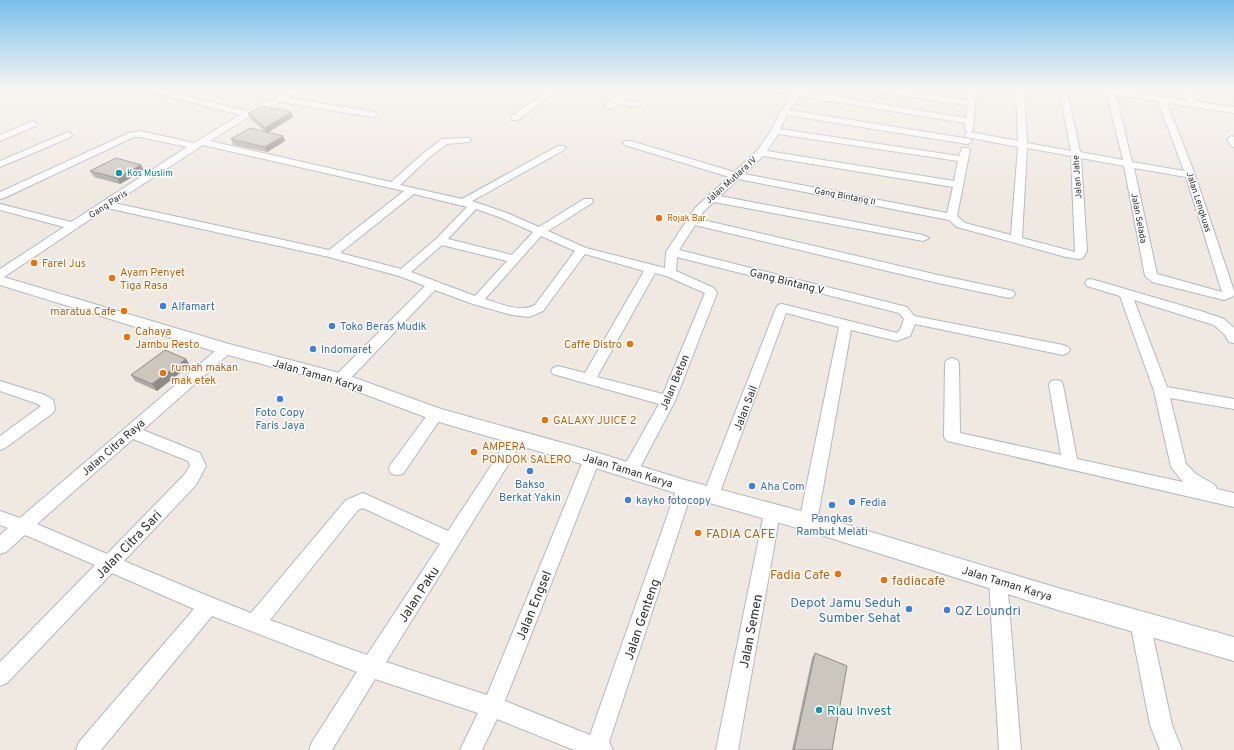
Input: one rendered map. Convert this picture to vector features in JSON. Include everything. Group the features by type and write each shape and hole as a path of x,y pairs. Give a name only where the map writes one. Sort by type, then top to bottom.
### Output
{"street":[{"path":"0,138 33,124"},
{"name":"Gang Paris","path":"0,274 231,124"},
{"name":"Jalan Mutiara IV","path":"670,273 672,252 699,210 761,154 778,124"},
{"path":"869,124 1023,145 1190,175"},
{"path":"952,217 959,185 962,159 968,138 968,124"},
{"path":"1016,240 1023,145 1022,124"},
{"name":"Jalan Jahe","path":"1070,124 1076,154 1081,251 1079,256 1070,256"},
{"name":"Jalan Selada","path":"1118,124 1128,163 1151,276 1156,279 1218,295"},
{"name":"Jalan Lengkuas","path":"1171,124 1190,175 1229,294 1218,295"},
{"path":"775,131 962,159"},
{"path":"0,196 132,135 140,134 198,144 394,185 411,191 468,204 503,216 582,250 670,273"},
{"path":"0,164 68,135"},
{"path":"394,185 429,153 445,141 466,140"},
{"name":"Gang Bintang II","path":"628,143 737,176 952,217 961,224 1070,256"},
{"path":"403,273 440,240 468,204 561,148"},
{"path":"761,154 959,185"},
{"path":"331,254 411,191"},
{"path":"712,198 923,238"},
{"path":"477,300 540,232 588,201"},
{"path":"107,205 331,254 403,273 512,311 529,313 539,308 582,250"},
{"path":"0,207 73,226"},
{"path":"693,221 938,279 1009,294"},
{"path":"440,240 515,259"},
{"name":"Gang Bintang V","path":"672,252 907,314 1064,350"},
{"path":"588,380 651,269"},
{"name":"Jalan Beton","path":"630,470 668,401 711,293 710,291 670,273"},
{"name":"Jalan Taman Karya","path":"0,280 226,349 341,379 436,414 772,513 808,522 998,581 1234,649"},
{"path":"1091,283 1219,322 1230,332 1234,339"},
{"path":"341,379 434,284"},
{"path":"1126,294 1161,391 1179,467 1190,479 1230,502"},
{"name":"Jalan Sail","path":"711,495 782,308 850,324"},
{"path":"808,522 845,327 850,324 897,337 903,336 906,333 907,314"},
{"name":"Jalan Citra Raya","path":"0,546 130,431 226,349"},
{"path":"952,363 952,437 1230,502"},
{"path":"558,371 668,401"},
{"path":"1056,385 1070,464"},
{"path":"0,386 40,399 48,404 48,409 0,444"},
{"path":"1161,391 1234,404"},
{"path":"397,469 436,414"},
{"name":"Jalan Citra Sari","path":"0,676 190,480 198,466 194,457 130,431"},
{"name":"Jalan Paku","path":"320,750 370,667 517,438"},
{"name":"Jalan Engsel","path":"471,750 492,708 592,459"},
{"name":"Jalan Genteng","path":"598,749 686,488"},
{"path":"256,622 352,505 363,500 452,541"},
{"name":"Jalan Semen","path":"727,750 772,513"},
{"path":"0,518 23,526 111,563 209,606 256,622 370,667 492,708 598,749"},
{"path":"998,581 1010,750"},
{"path":"87,750 209,606"},
{"path":"1140,622 1161,725 1171,750"}],"building":[{"path":"260,124 272,124 265,128"},
{"path":"250,128 283,136 265,147 231,139"},
{"path":"116,158 141,165 117,178 90,171"},
{"path":"165,350 186,359 152,384 131,375"},
{"name":"Riau Invest","path":"815,653 847,666 832,750 794,750"}],"place":[{"name":"Kos Muslim","path":"119,173"},
{"name":"Rojak Bar","path":"659,218"},
{"name":"Farel Jus","path":"34,263"},
{"name":"Ayam Penyet Tiga Rasa","path":"112,278"},
{"name":"Alfamart","path":"163,306"},
{"name":"maratua Cafe","path":"124,311"},
{"name":"Toko Beras Mudik","path":"332,326"},
{"name":"Cahaya Jambu Resto","path":"127,337"},
{"name":"Caffe Distro","path":"630,344"},
{"name":"Indomaret","path":"313,349"},
{"name":"rumah makan mak etek","path":"163,373"},
{"name":"Foto Copy Faris Jaya","path":"280,399"},
{"name":"GALAXY JUICE 2","path":"545,420"},
{"name":"AMPERA PONDOK SALERO","path":"474,452"},
{"name":"Bakso Berkat Yakin","path":"530,471"},
{"name":"Aha Com","path":"752,486"},
{"name":"kayko fotocopy","path":"628,500"},
{"name":"Fedia","path":"852,502"},
{"name":"Pangkas Rambut Melati","path":"832,505"},
{"name":"FADIA CAFE","path":"698,533"},
{"name":"Fadia Cafe","path":"838,574"},
{"name":"fadiacafe","path":"884,580"},
{"name":"Depot Jamu Seduh Sumber Sehat","path":"909,609"},
{"name":"QZ Loundri","path":"947,610"},
{"name":"Riau Invest","path":"819,710"}]}
